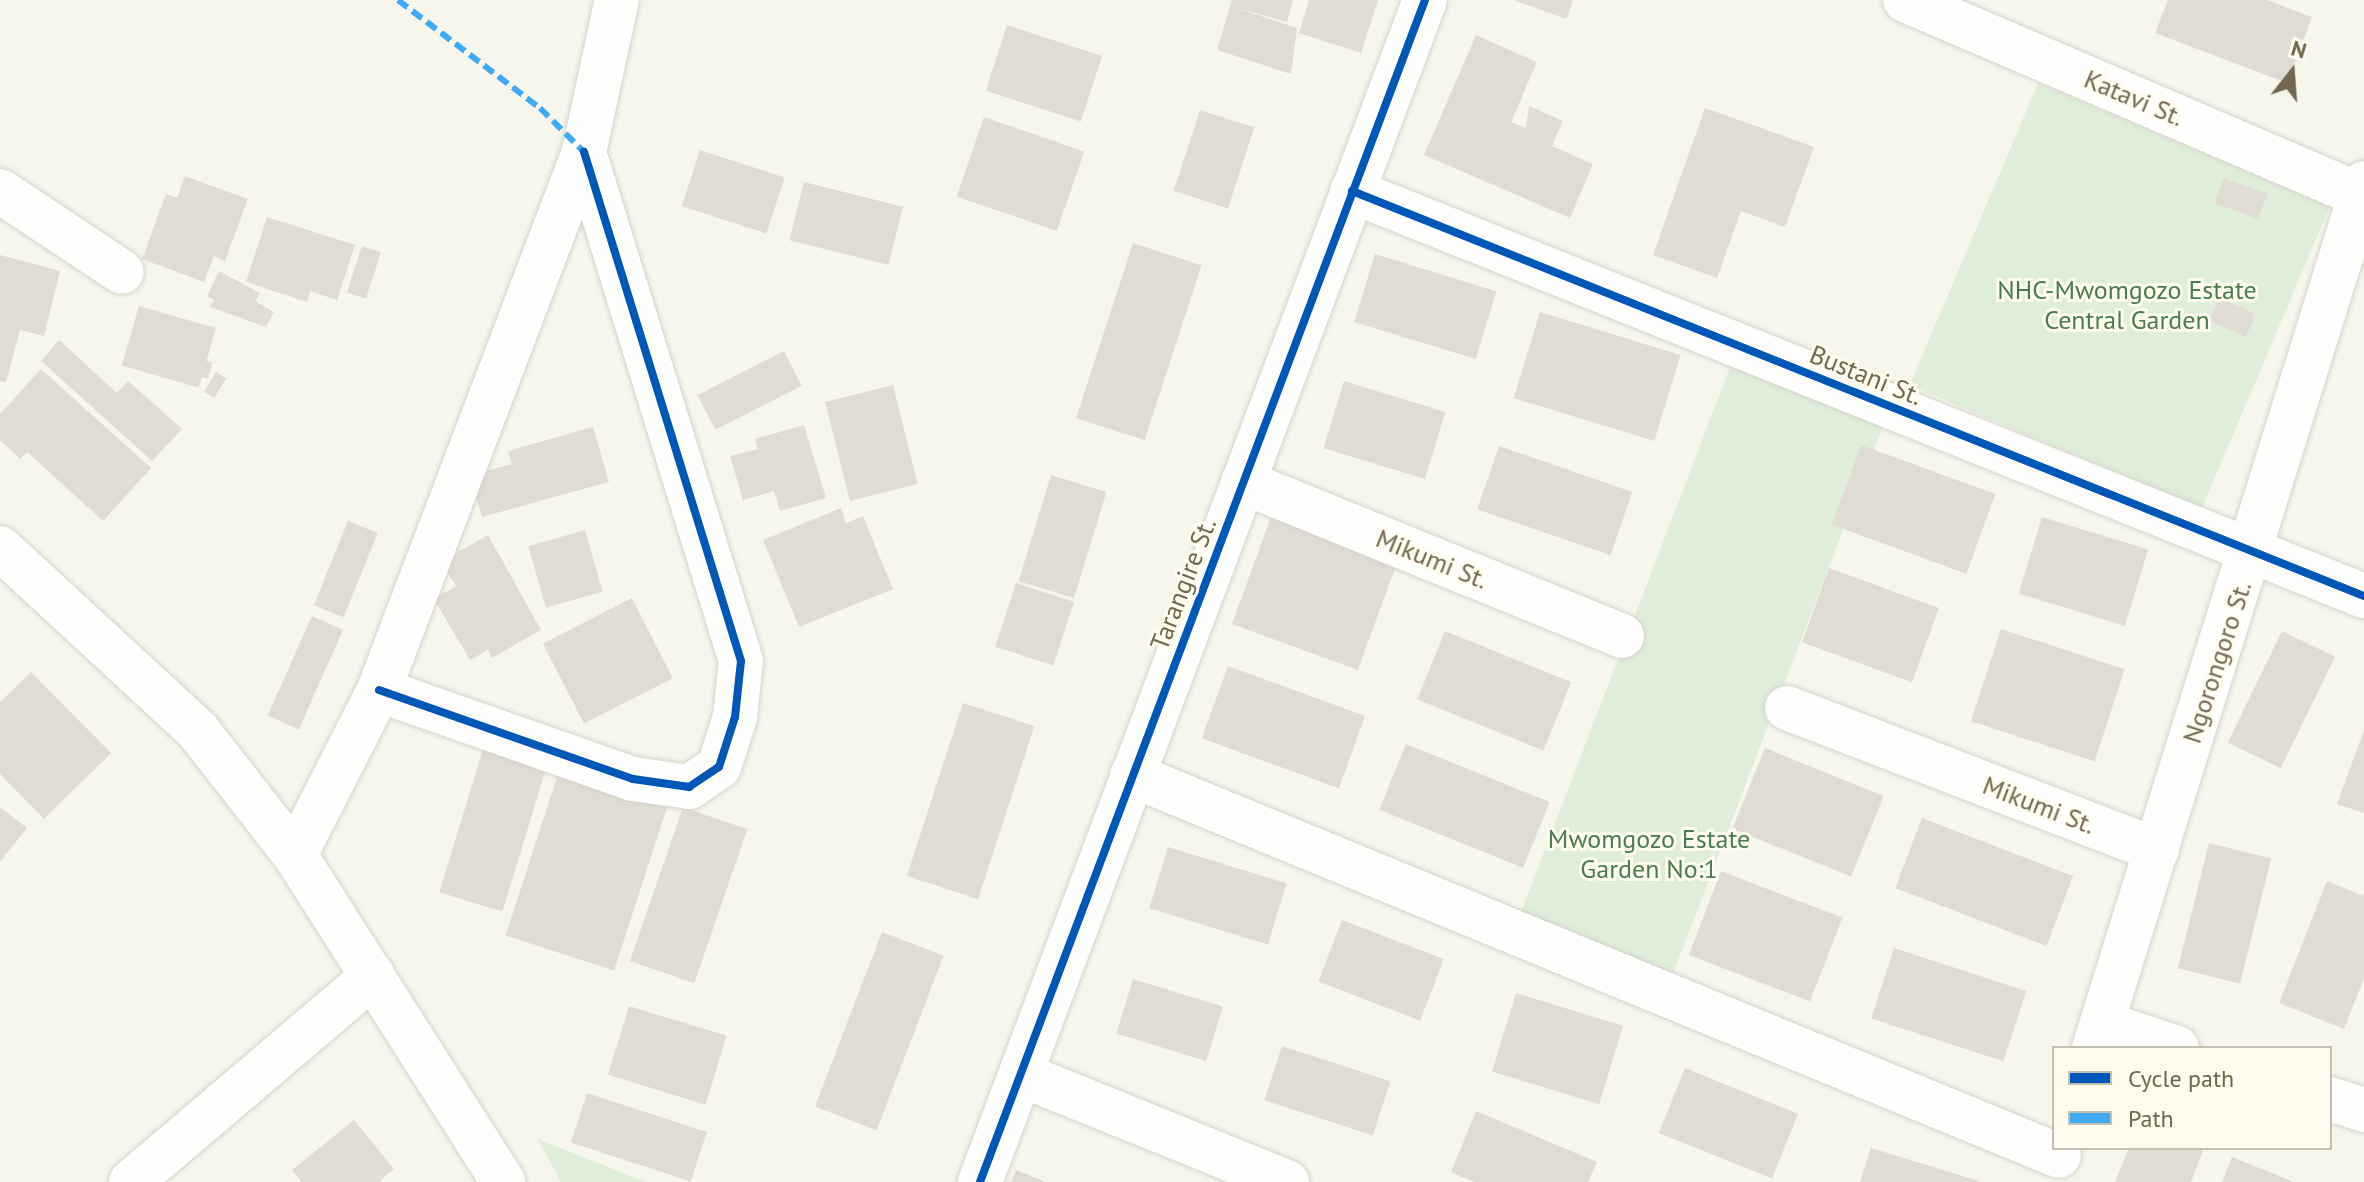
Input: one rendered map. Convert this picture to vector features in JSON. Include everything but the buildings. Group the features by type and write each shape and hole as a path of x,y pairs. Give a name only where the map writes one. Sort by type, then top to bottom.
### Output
{"street":[{"path":"295,855 379,690 584,152 617,0"},
{"name":"Tarangire St.","path":"980,1182 1425,0"},
{"name":"Katavi St.","path":"1905,0 2363,192"},
{"path":"379,690 633,779 689,787 719,767 735,717 741,661 735,633 584,152"},
{"path":"0,191 122,272"},
{"name":"Bustani St.","path":"1352,191 2364,596"},
{"name":"Ngorongoro St.","path":"2098,1036 2253,551 2363,192"},
{"name":"Mikumi St.","path":"1243,482 1622,636"},
{"path":"0,548 198,731 295,855 503,1182"},
{"name":"Mikumi St.","path":"1787,708 2157,850"},
{"path":"1132,775 2057,1162"},
{"path":"131,1182 373,976"},
{"path":"2098,1036 2164,1046"},
{"path":"1022,1075 1287,1182"},
{"path":"2332,1100 2364,1110"}],"green space":[{"name":"NHC-Mwomgozo Estate Central Garden","path":"2038,83 2330,207 2202,509 1910,385"},
{"name":"Mwomgozo Estate Garden No:1","path":"1734,357 1887,416 1672,976 1519,917"},
{"path":"538,1139 646,1182 561,1182"}],"marked path":[{"path":"398,0 540,108 584,152"}],"cycle path":[{"path":"980,1182 1425,0"},
{"path":"379,690 633,779 689,787 719,767 735,717 741,661 584,152"},
{"path":"1352,191 2364,596"}]}
